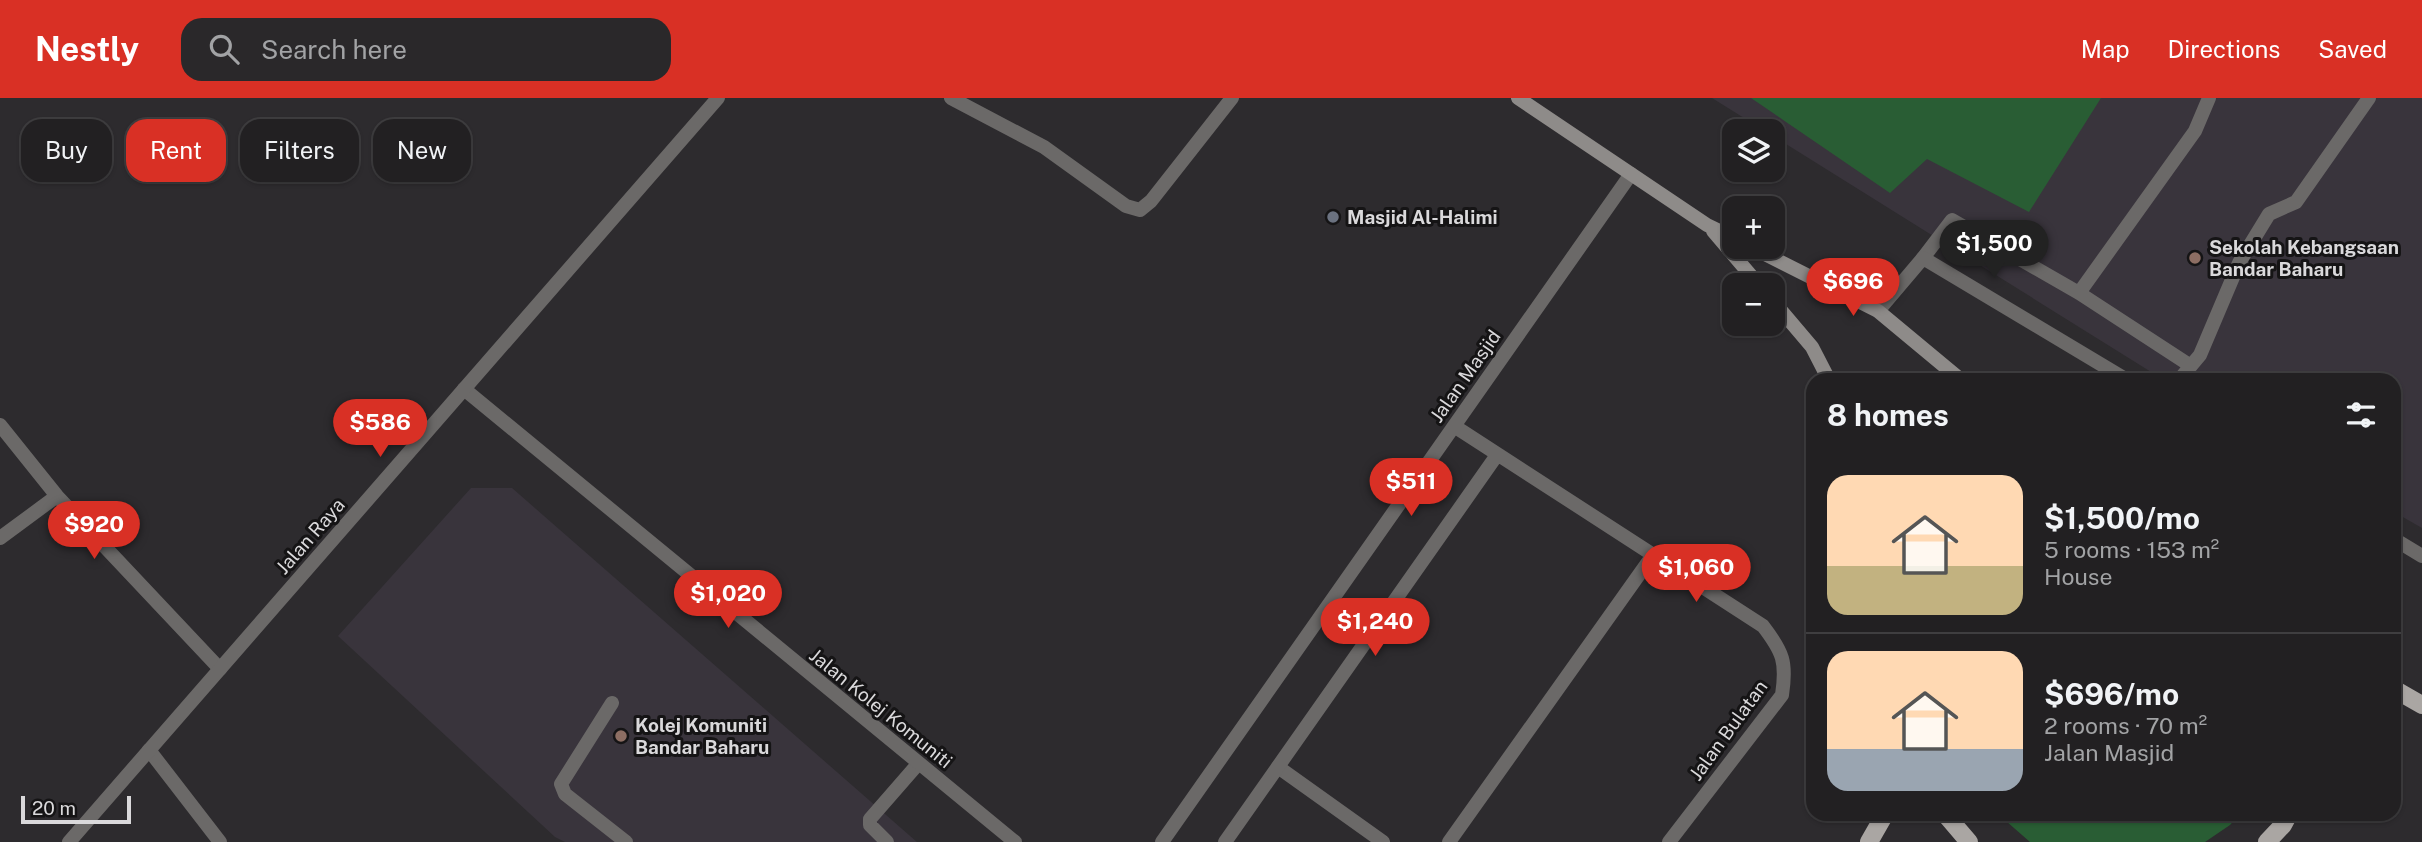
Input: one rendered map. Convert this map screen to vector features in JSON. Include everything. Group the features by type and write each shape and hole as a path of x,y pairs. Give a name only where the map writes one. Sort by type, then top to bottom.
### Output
{"main road":[{"path":"1518,98 1707,225 1722,232"},
{"path":"1707,225 1749,273"},
{"path":"1775,259 1878,311 1953,373"},
{"path":"1785,315 1812,347 1825,373"},
{"path":"2401,693 2422,705"},
{"path":"1869,842 1881,821"},
{"path":"1951,821 1969,842"},
{"path":"2267,842 2285,821"}],"street":[{"name":"Jalan Raya","path":"69,842 718,98"},
{"path":"951,98 1044,147 1126,205 1140,210 1151,201 1232,98"},
{"path":"2079,293 2195,131 2209,98"},
{"path":"2185,373 2200,355 2239,263 2269,214 2296,202 2369,98"},
{"name":"Jalan Masjid","path":"1163,842 1631,174"},
{"path":"1878,311 1952,220 2079,293 2191,366"},
{"path":"1923,258 2115,373"},
{"name":"Jalan Kolej Komuniti","path":"464,389 1015,842"},
{"path":"0,425 57,496 220,669"},
{"name":"Jalan Bulatan","path":"1454,426 1763,626 1779,648 1786,670 1782,695 1669,842"},
{"path":"1225,842 1497,455"},
{"path":"0,538 57,496"},
{"path":"2401,544 2422,556"},
{"path":"1449,842 1653,555"},
{"path":"612,703 561,784 565,794 626,842"},
{"path":"149,750 220,842"},
{"path":"887,842 870,825 870,819 918,764"},
{"path":"1278,766 1383,842"}],"shaded area":[{"name":"Sekolah Kebangsaan Bandar Baharu","path":"1712,98 2422,98 2422,528 2401,516 2401,373 2153,373 1785,143 1785,119 1746,119"},
{"name":"Kolej Komuniti Bandar Baharu","path":"471,488 512,488 917,842 565,842 555,837 338,636"}],"green space":[{"path":"1751,98 2101,98 2029,212 1927,159 1890,193"},
{"path":"2006,821 2234,821 2205,842 2030,842"}],"place":[{"name":"Masjid Al-Halimi","path":"1333,217"},
{"name":"Sekolah Kebangsaan Bandar Baharu","path":"2195,258"},
{"name":"Kolej Komuniti Bandar Baharu","path":"621,736"}]}
